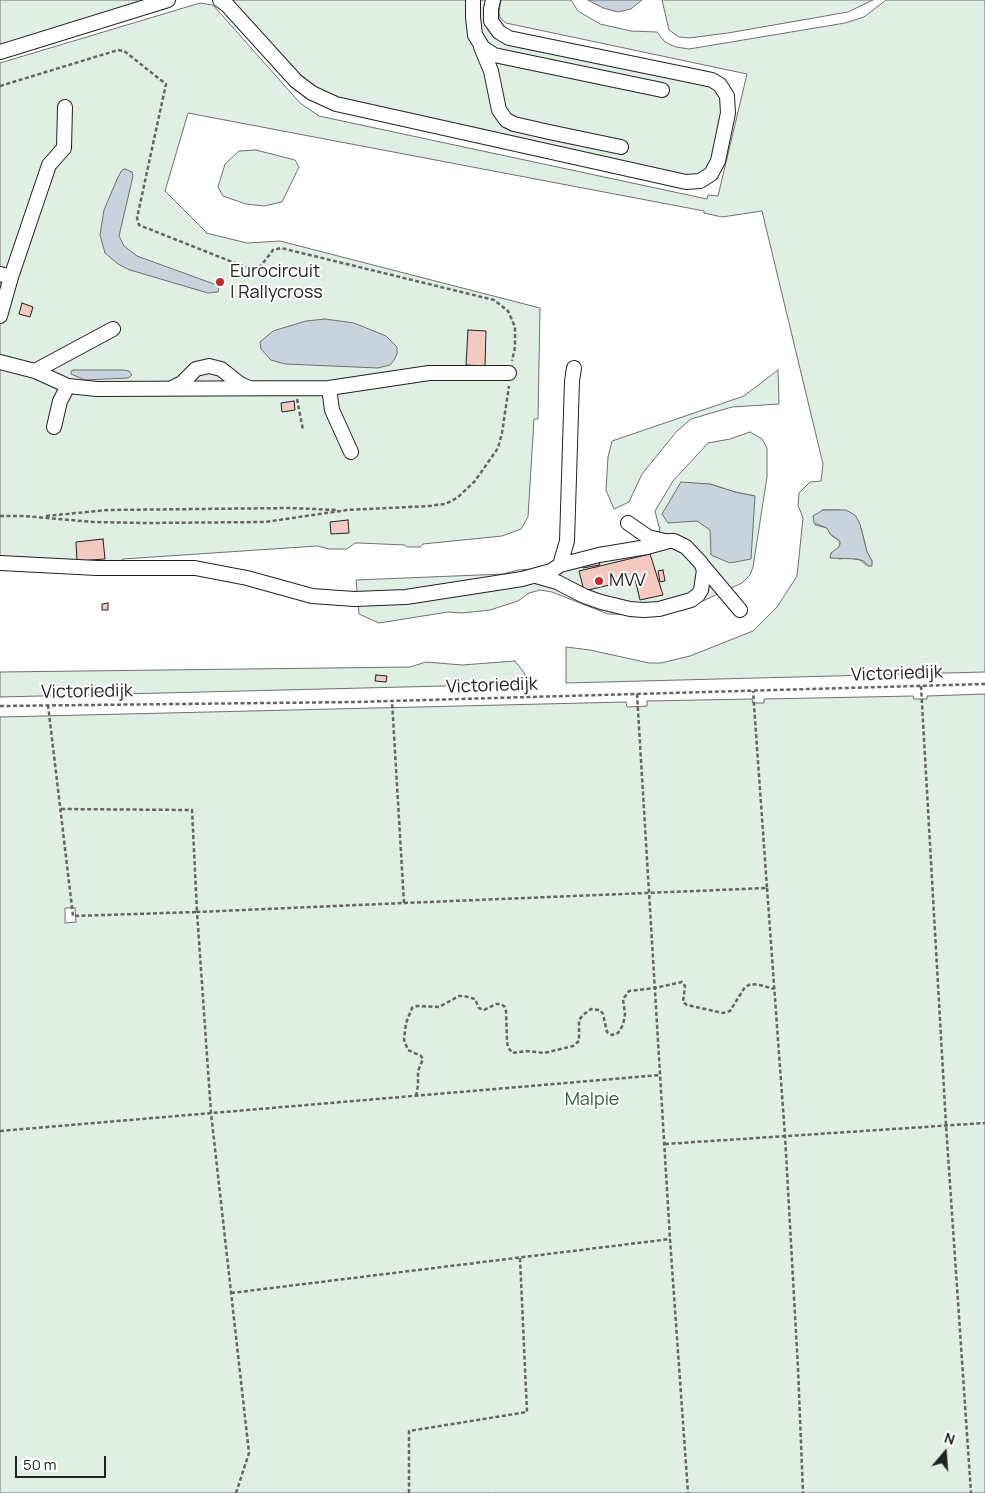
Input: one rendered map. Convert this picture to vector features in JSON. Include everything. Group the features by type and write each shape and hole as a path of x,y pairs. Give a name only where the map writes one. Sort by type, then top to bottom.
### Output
{"lane":[{"path":"0,52 168,0"},
{"path":"220,0 228,5 296,81 312,93 336,104 686,182 700,181 711,174 718,161 728,114 727,96 720,85 712,80 509,38 498,32 491,21 493,0"},
{"path":"473,0 474,28 491,71 501,114 506,120 514,124 621,147"},
{"path":"478,42 488,51 506,58 662,90"},
{"path":"0,316 5,276 49,165 64,148 65,108"},
{"path":"35,371 113,329"},
{"path":"0,362 35,371 68,386 97,388 329,388 429,373 510,373"},
{"path":"171,388 182,383 196,369 209,366 221,369 240,384 250,389"},
{"path":"560,565 567,541 574,368"},
{"path":"54,427 60,401 68,386"},
{"path":"329,388 332,410 350,452"},
{"path":"327,426 332,410"},
{"path":"628,523 648,537 681,544 703,566 740,610"},
{"path":"0,563 97,568 195,568 247,578 312,596 354,599 406,597 522,579 550,571 560,565 599,555 647,547 665,541"},
{"path":"535,575 557,582 584,596 601,602 630,609 659,609 684,602 698,595 702,584 703,566"}],"path":[{"path":"0,86 118,50 124,51 166,84 137,218 137,222 142,227 245,267 260,267 273,250 281,248 494,300 508,311 515,326 515,347 507,404 498,448 475,481 457,498 445,504 347,510 255,522 93,522 40,517 0,516"},
{"path":"295,388 303,430"},
{"path":"40,517 108,510 289,508 347,510"},
{"name":"Victoriedijk","path":"0,706 392,701 985,684"},
{"path":"921,686 946,1125 971,1493"},
{"path":"753,691 785,1136 803,1493"},
{"path":"637,694 670,1239 688,1493"},
{"path":"392,701 404,903"},
{"path":"48,705 73,916 767,888"},
{"path":"60,809 192,810 211,1113 249,1453 236,1493"},
{"path":"416,1096 418,1071 423,1059 421,1056 408,1050 404,1040 406,1023 412,1008 417,1006 439,1007 459,996 475,999 479,1008 484,1010 500,1004 504,1006 506,1011 507,1042 512,1054 527,1051 544,1053 573,1046 579,1041 579,1020 583,1014 591,1009 600,1010 603,1014 607,1032 612,1035 618,1033 623,1025 625,995 629,991 682,982 685,986 684,1002 687,1005 724,1013 730,1011 745,987 751,984 760,984 774,989"},
{"path":"0,1131 660,1075"},
{"path":"665,1144 985,1123"},
{"path":"231,1292 670,1239"},
{"path":"409,1493 409,1431 527,1412 520,1258"}],"green space":[{"path":"0,0 151,0 0,47"},
{"path":"227,0 489,0 486,21 488,29 497,39 715,86 724,98 724,111 709,170 695,178 357,106 301,81"},
{"path":"501,0 571,0 578,11 600,24 631,31 657,32 665,42 676,47 689,49 845,23 864,17 886,0 985,0 985,672 566,683 566,647 590,650 649,663 661,663 690,656 753,631 777,607 797,576 803,518 798,505 799,493 810,482 821,481 823,464 762,211 722,217 704,213 704,211 188,113 165,191 206,233 247,243 280,241 540,308 538,419 534,419 528,517 521,529 502,536 423,544 420,547 355,543 347,549 329,549 317,546 123,559 115,565 0,560 0,63 200,3 213,5 300,103 319,116 707,199 708,195 718,196 747,74 506,23 500,18","holes":["823,510 839,510 861,528 867,552 872,561 868,566 860,560 850,558 839,559 840,541 832,536 827,528 815,525"]},
{"path":"662,0 873,0 848,12 689,38 679,37 669,30"},
{"path":"256,150 295,160 299,167 282,202 264,206 246,204 223,196 218,187 225,164 239,151"},
{"path":"778,370 779,404 732,407 691,419 677,431 642,474 629,502 614,509 606,490 608,457 612,441 744,396"},
{"path":"750,432 762,439 767,448 767,477 753,567 750,575 742,583 705,600 668,612 651,615 608,614 552,592 540,590 529,593 518,601 490,610 462,613 448,612 379,623 359,614 356,580 503,574 518,570 561,567 657,546 660,527 655,511 673,481 708,443 730,439","holes":["710,484 755,496 710,529 697,521"]},
{"path":"515,661 525,674 525,684 0,697 0,672 410,667 426,662 462,665"},
{"name":"Malpie","path":"985,694 985,1493 0,1493 0,717 626,702 627,707 647,706 647,701 752,699 753,703 764,703 764,699 913,696 914,699 927,699 927,696","holes":["65,908 75,908 76,922 65,923"]}],"shaded area":[{"path":"588,0 642,0 631,9 618,12 603,8"},
{"path":"125,169 132,172 133,176 119,236 124,246 137,256 214,284 219,287 218,292 208,293 130,270 118,264 105,253 100,235 104,210 118,177 122,170"},
{"path":"325,319 354,323 386,336 397,347 397,354 394,360 390,365 378,368 285,364 271,360 261,349 260,342 273,331 306,321"},
{"path":"123,370 129,371 132,375 128,378 85,380 71,374 71,371"},
{"path":"681,482 710,484 755,496 751,559 730,563 711,555 710,530 697,521 668,523 662,514"},
{"path":"823,510 846,510 855,515 860,524 872,566 868,566 864,561 857,559 830,558 831,553 839,547 840,541 830,534 827,528 814,523 813,516"}],"building":[{"path":"22,303 33,307 30,317 19,314"},
{"path":"468,330 486,331 485,366 466,365"},
{"path":"294,401 295,410 282,412 281,403"},
{"path":"348,520 349,533 331,534 330,522"},
{"path":"103,539 105,559 77,561 76,542"},
{"path":"650,554 663,595 640,600 635,579 584,591 579,571"},
{"path":"598,559 600,565 583,568 582,563"},
{"path":"663,570 665,581 660,582 658,571"},
{"path":"108,603 108,610 102,610 102,604"},
{"path":"376,675 387,676 386,682 375,681"}],"place":[{"name":"Eurocircuit | Rallycross","path":"220,282"},
{"name":"MVV","path":"599,581"}]}
